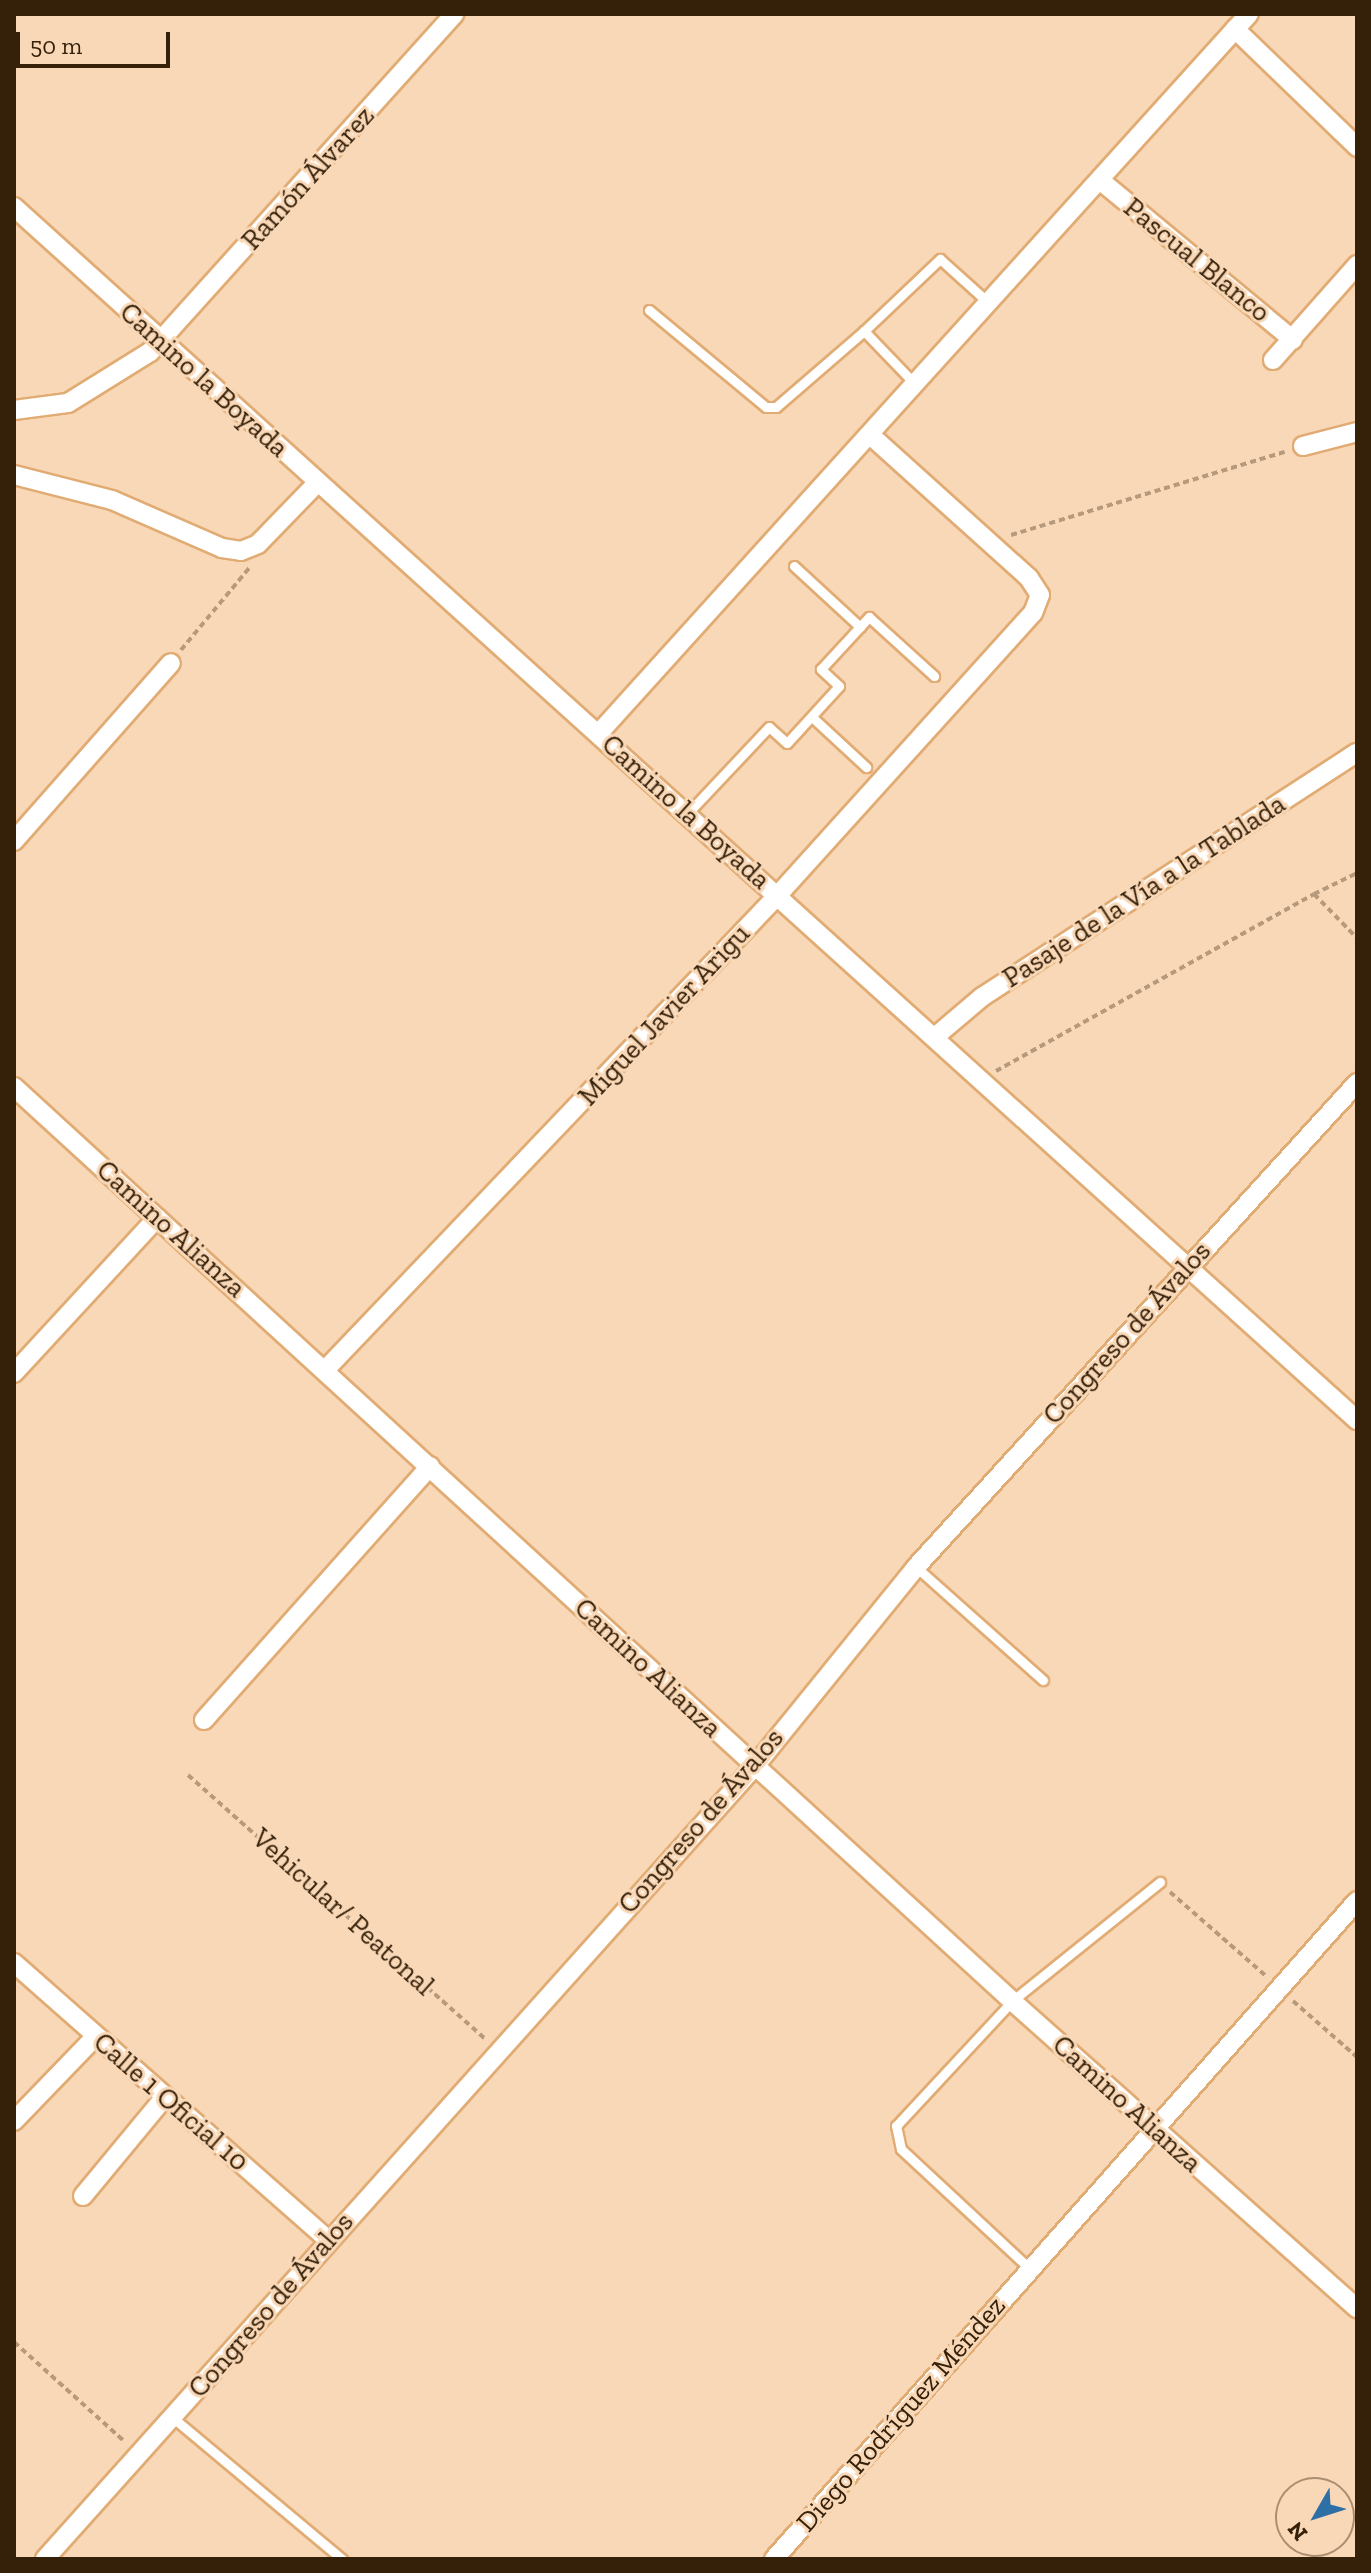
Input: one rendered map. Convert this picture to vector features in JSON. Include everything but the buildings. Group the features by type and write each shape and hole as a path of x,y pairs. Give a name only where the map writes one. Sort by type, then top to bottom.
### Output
{"street":[{"name":"Ramón Álvarez","path":"14,410 54,408 87,395 162,341 454,14"},
{"path":"599,733 1249,14"},
{"path":"1235,29 1357,147"},
{"name":"Pascual Blanco","path":"1101,181 1293,340"},
{"name":"Camino la Boyada","path":"14,207 599,733 686,815 936,1036 1185,1268 1357,1420"},
{"path":"1273,360 1357,265"},
{"path":"1303,446 1357,432"},
{"path":"870,435 988,542"},
{"path":"14,475 112,500 222,548 241,551 258,544 318,482"},
{"name":"Miguel Javier Arigu","path":"326,1369 778,895 1033,613 1040,595 1029,578 988,542"},
{"path":"14,841 171,663"},
{"name":"Pasaje de la Vía a la Tablada","path":"936,1036 982,997 1357,753"},
{"name":"Congreso de Ávalos","path":"45,2559 497,2050 755,1766 916,1567 1185,1268 1357,1083"},
{"name":"Camino Alianza","path":"14,1087 326,1369 1012,2001 1357,2308"},
{"path":"14,1373 157,1218"},
{"path":"204,1720 430,1466"},
{"name":"Diego Rodríguez Méndez","path":"774,2559 1357,1901"},
{"name":"Calle 1 Oficial 10","path":"14,1963 328,2240"},
{"path":"14,2121 96,2036"},
{"path":"83,2196 165,2097"}],"lane":[{"path":"649,310 766,407 776,407 864,331 940,259 990,304"},
{"path":"864,331 915,384"},
{"path":"794,566 860,627"},
{"path":"686,815 769,727 787,743 812,717 839,686 821,669 869,617 934,676"},
{"path":"812,717 866,767"},
{"path":"916,1567 1043,1680"},
{"path":"1029,2268 901,2149 894,2134 1012,2001 1160,1882"},
{"path":"172,2417 342,2559"}],"path":[{"path":"988,542 1303,446"},
{"path":"171,663 257,559 258,544"},
{"path":"982,1079 1357,873"},
{"path":"1314,894 1357,938"},
{"name":"Vehicular/ Peatonal","path":"188,1775 497,2050"},
{"path":"1160,1882 1357,2057"},
{"path":"14,2342 138,2454"}]}
